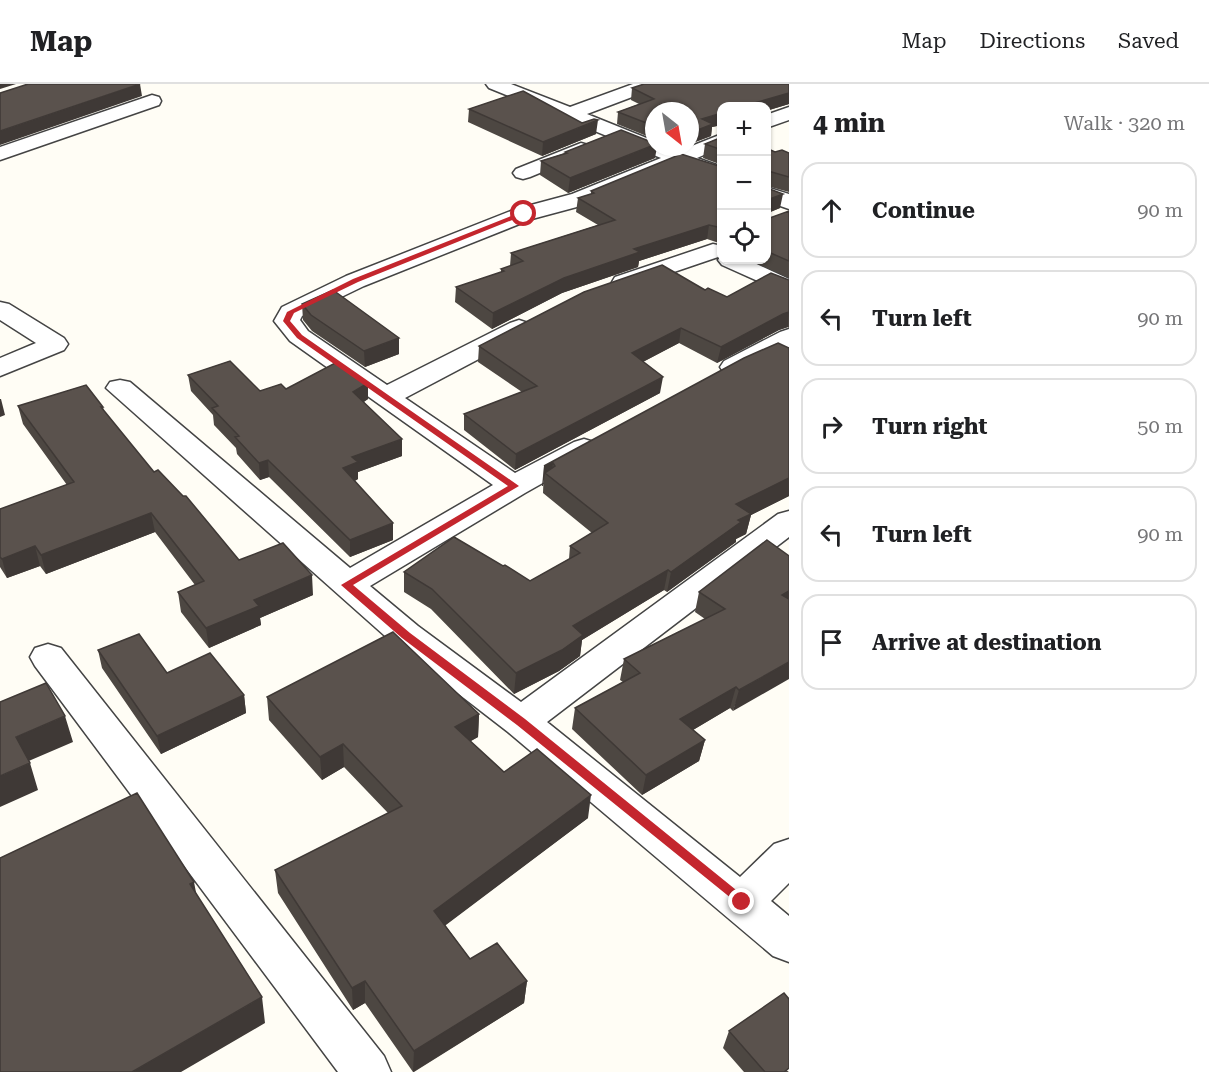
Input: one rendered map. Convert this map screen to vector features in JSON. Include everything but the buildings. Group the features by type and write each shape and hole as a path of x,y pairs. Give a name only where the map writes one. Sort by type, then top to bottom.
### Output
{"street":[{"path":"495,84 717,173"},
{"path":"570,114 650,84"},
{"path":"0,154 152,101"},
{"path":"771,120 789,113"},
{"path":"523,173 619,134"},
{"path":"514,486 299,336 287,321 291,312 355,281 524,214 580,199 717,142"},
{"path":"771,195 789,202"},
{"path":"605,289 717,255"},
{"path":"743,264 789,288"},
{"path":"0,309 55,344 0,368"},
{"path":"386,397 541,316"},
{"path":"708,381 789,336"},
{"path":"120,388 406,635 521,722 789,942"},
{"path":"346,585 514,486 606,436"},
{"path":"521,722 789,521"},
{"path":"48,657 367,1072"},
{"path":"742,902 789,856"}],"route":[{"path":"524,214 355,281 291,312 287,321 299,336 514,486 346,585 406,635 521,722 742,902"}]}
